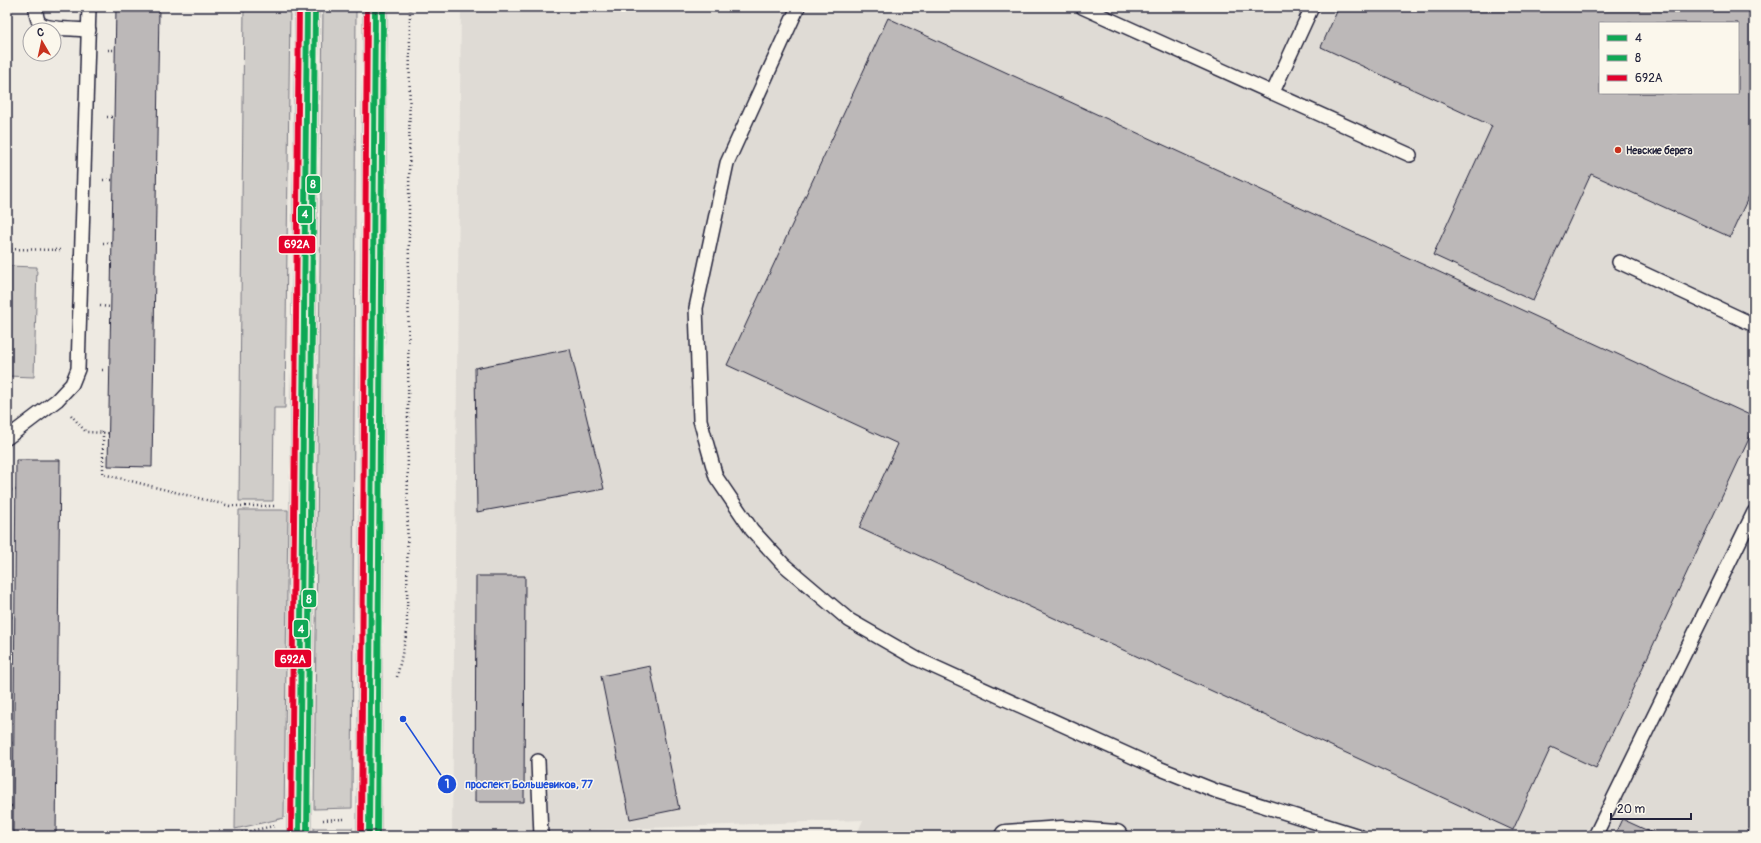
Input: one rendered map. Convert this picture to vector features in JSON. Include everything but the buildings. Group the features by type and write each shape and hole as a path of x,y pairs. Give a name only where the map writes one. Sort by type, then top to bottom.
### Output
{"main road":[{"path":"299,836 307,7"},
{"path":"369,836 375,7"},
{"path":"1006,836 1063,834 1116,836"}],"lane":[{"path":"36,7 36,16 40,23 46,27 89,30"},
{"path":"7,438 57,400 72,384 78,369 89,7"},
{"path":"798,7 727,163 696,308 700,420 716,477 752,530 783,564 849,620 917,659 1151,765 1216,791 1359,836"},
{"path":"1082,7 1410,155"},
{"path":"1273,92 1312,7"},
{"path":"1619,262 1754,325"},
{"path":"1595,836 1754,512"},
{"path":"538,761 541,836"}],"path":[{"path":"396,683 407,632 410,7"},
{"path":"7,249 82,250"},
{"path":"57,400 86,432 109,433"},
{"path":"103,432 103,474 230,506 280,506"},
{"path":"7,490 16,490"},
{"path":"7,553 15,553"},
{"path":"7,617 14,617"},
{"path":"7,680 14,680"},
{"path":"7,743 13,743"},
{"path":"7,806 13,806"},
{"path":"315,821 347,818"},
{"path":"226,836 276,826"}],"shaded area":[{"path":"244,7 290,7 285,408 274,408 273,501 239,501"},
{"path":"323,7 356,7 352,808 314,809"},
{"path":"461,7 1754,7 1754,836 856,836 863,820 452,835"},
{"path":"7,266 37,267 34,377 7,376"},
{"path":"239,510 288,510 284,818 235,829"},
{"path":"314,828 352,828 352,836 314,836"}],"transit line":[{"name":"692А","path":"291,836 299,7"},
{"name":"4","path":"299,836 307,7"},
{"name":"8","path":"307,836 315,7"},
{"name":"692А","path":"361,836 367,7"},
{"name":"4","path":"369,836 375,7"},
{"name":"8","path":"377,836 383,7"}],"place":[{"name":"Невские берега","path":"1618,150"},
{"name":"проспект Большевиков, 77","path":"403,719"}]}
